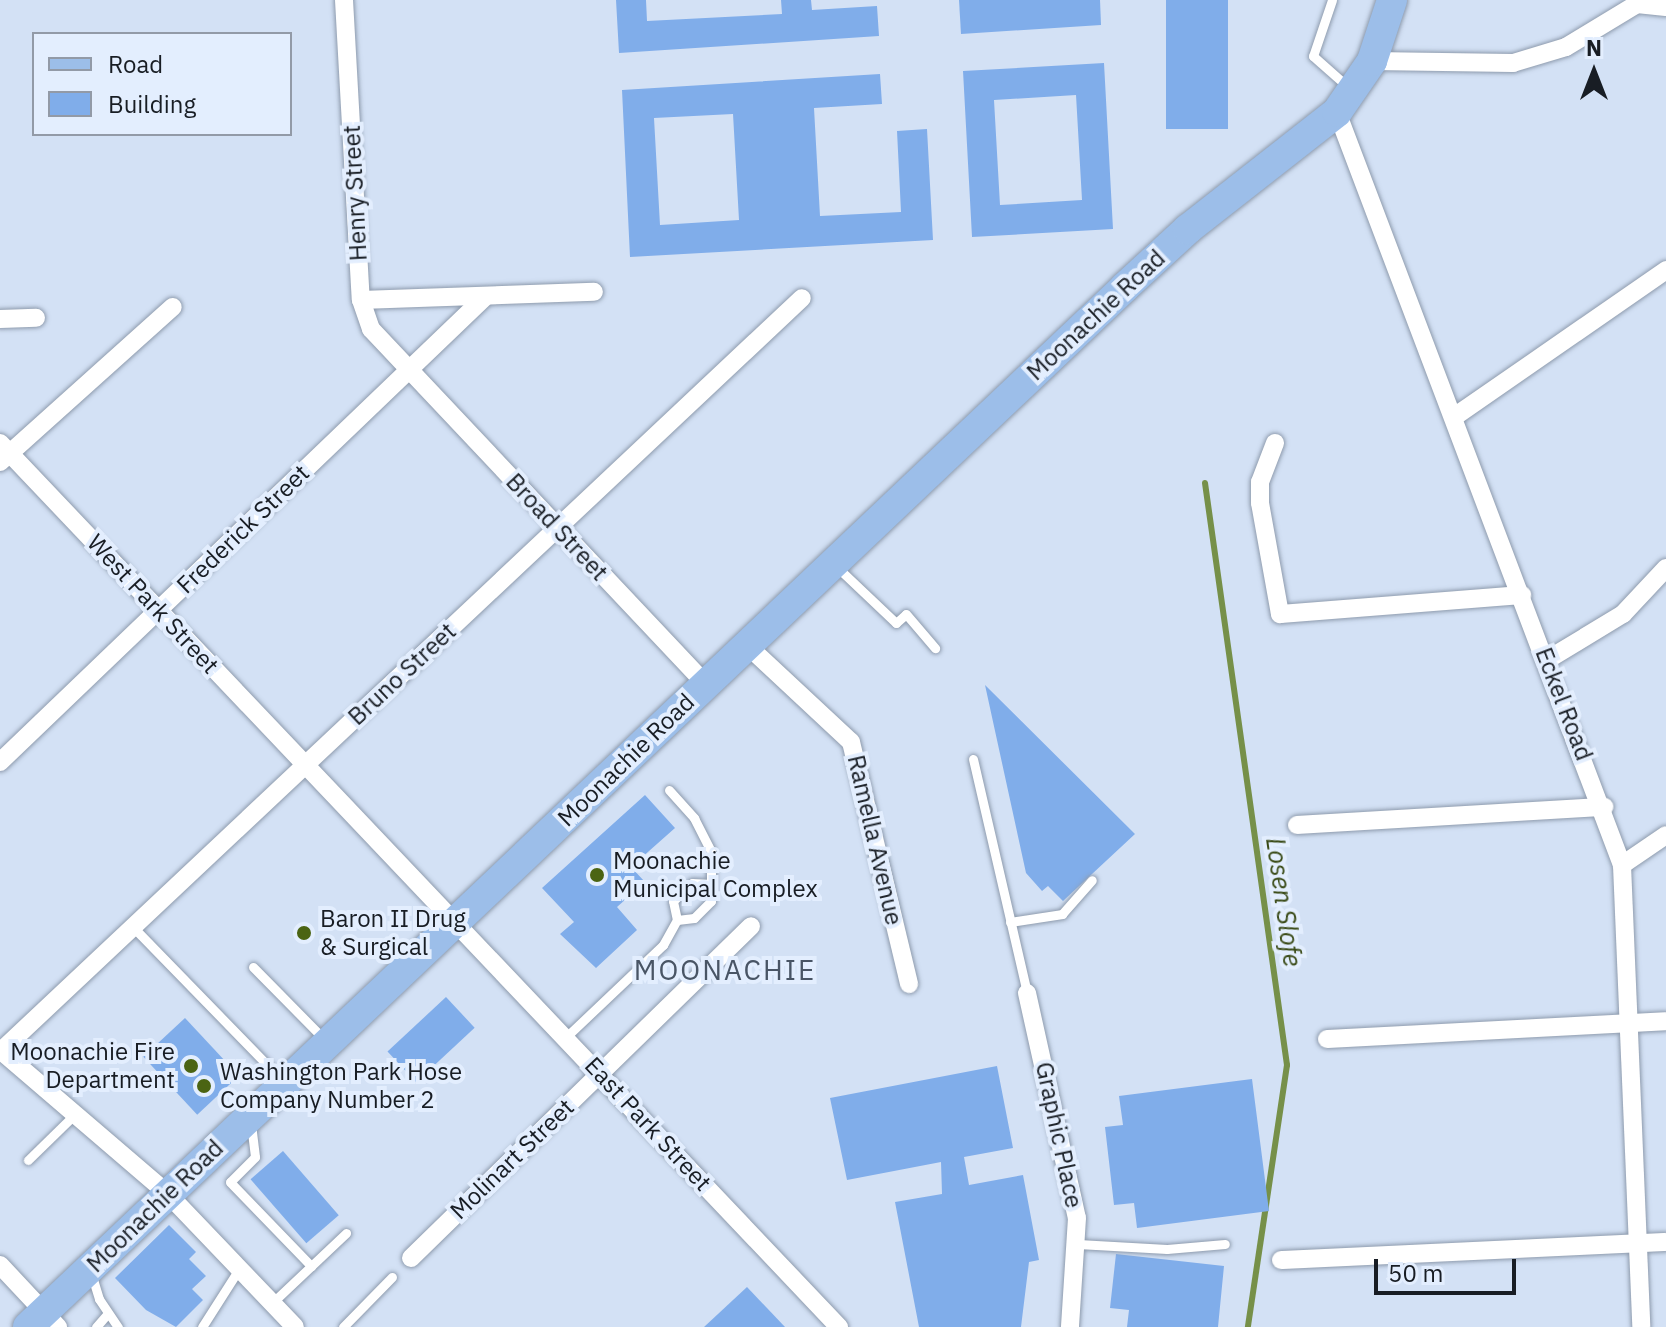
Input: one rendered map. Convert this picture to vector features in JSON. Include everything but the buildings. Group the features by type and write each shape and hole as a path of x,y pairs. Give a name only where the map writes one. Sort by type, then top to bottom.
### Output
{"main road":[{"name":"Moonachie Road","path":"43,1322 88,1269 167,1193 1170,246 1345,102 1372,61 1392,0"}],"street":[{"name":"Henry Street","path":"344,0 361,300 371,329 409,369"},
{"path":"1372,61 1513,63 1566,47 1637,4 1666,7"},
{"name":"Eckel Road","path":"1345,102 1454,417 1604,807 1622,865 1641,1327"},
{"path":"1454,417 1666,270"},
{"path":"361,300 594,292"},
{"name":"Frederick Street","path":"0,762 486,296"},
{"name":"Bruno Street","path":"1,1050 802,298"},
{"path":"3,453 173,307"},
{"path":"0,319 36,318"},
{"name":"Broad Street","path":"409,369 706,684"},
{"path":"1275,443 1260,482 1260,503 1280,614 1522,595"},
{"name":"West Park Street","path":"3,453 158,610 455,923"},
{"path":"1547,660 1623,614 1666,568"},
{"name":"Ramella Avenue","path":"747,645 851,742 909,984"},
{"path":"1297,825 1604,807"},
{"path":"1622,865 1666,835"},
{"name":"East Park Street","path":"455,923 839,1327"},
{"name":"Molinart Street","path":"411,1258 751,926"},
{"name":"Graphic Place","path":"1027,993 1072,1184 1078,1244 1070,1327"},
{"path":"1327,1039 1666,1021"},
{"path":"1,1050 167,1193 295,1327"},
{"path":"1281,1260 1666,1242"},
{"path":"0,1265 43,1322"}],"lane":[{"path":"1332,0 1313,56 1345,102"},
{"path":"832,563 896,623 906,614 935,648"},
{"path":"973,759 1027,993"},
{"path":"669,790 694,818 711,852 711,901 694,918 677,920"},
{"path":"1010,922 1062,914 1092,880"},
{"path":"566,1037 663,945 677,920 673,901 692,883 711,884"},
{"path":"133,927 285,1083"},
{"path":"253,967 328,1042"},
{"path":"28,1160 75,1114"},
{"path":"250,1116 255,1157 230,1182 311,1266"},
{"path":"272,1303 346,1233"},
{"path":"1078,1244 1167,1249 1225,1244"},
{"path":"88,1269 108,1313 118,1327"},
{"path":"202,1327 239,1269"},
{"path":"343,1327 392,1277"},
{"path":"96,1327 108,1313"}],"waterway":[{"name":"Losen Slofe","path":"1205,483 1287,1065 1248,1327"}],"place":[{"name":"Moonachie Municipal Complex","path":"597,875"},
{"name":"Baron II Drug & Surgical","path":"304,933"},
{"name":"Moonachie Fire Department","path":"191,1066"},
{"name":"Washington Park Hose Company Number 2","path":"204,1086"}],"district":[{"name":"MOONACHIE","path":"725,970"}]}
